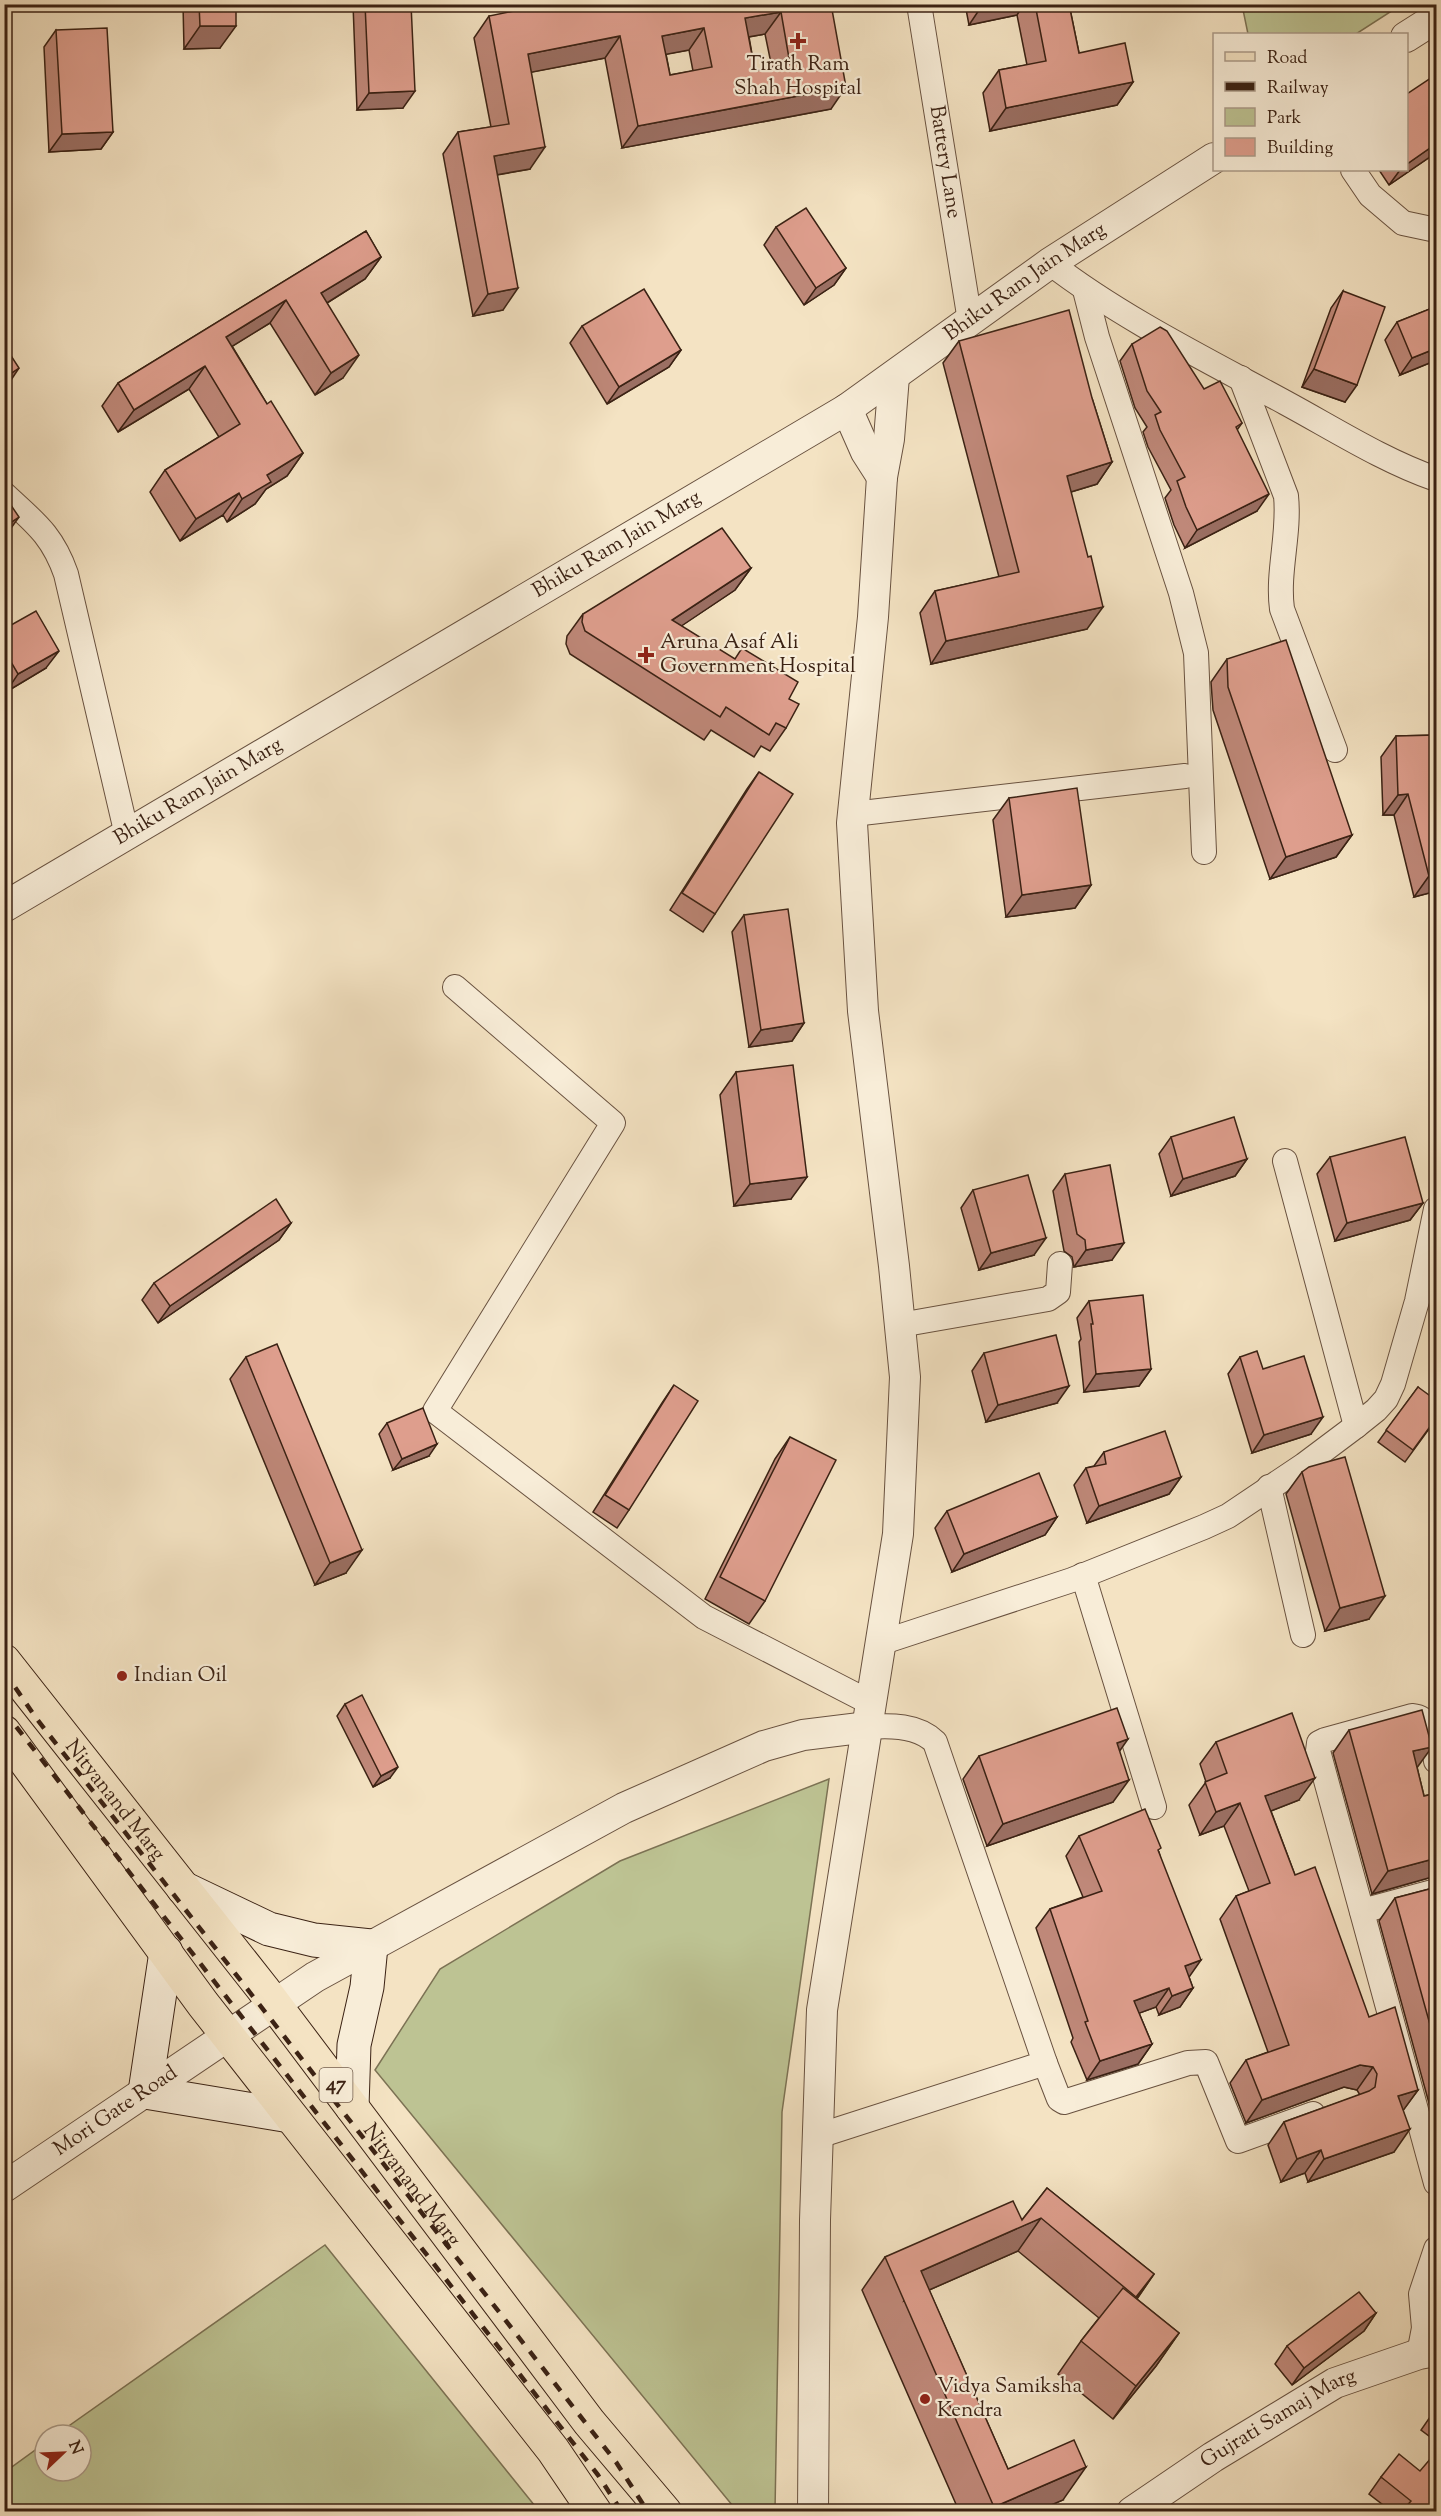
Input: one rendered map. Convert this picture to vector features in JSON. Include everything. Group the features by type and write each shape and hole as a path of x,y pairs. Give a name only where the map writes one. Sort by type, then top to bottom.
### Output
{"main road":[{"name":"Nityanand Marg","path":"4,1661 274,2004 589,2422 665,2511"},
{"name":"47","path":"4,1732 228,2036 553,2450 595,2511"},
{"path":"183,1888 268,1929 314,1941 371,1946 367,1987 354,2045 352,2107"},
{"path":"166,1952 145,2092 290,2116"},
{"path":"553,2450 589,2422"}],"street":[{"name":"Battery Lane","path":"919,4 970,321"},
{"path":"1408,36 1437,18"},
{"name":"Bhiku Ram Jain Marg","path":"4,907 847,409 1050,263 1213,159"},
{"path":"1354,171 1370,195 1403,223 1437,230"},
{"path":"1050,263 1084,290 1240,378 1379,453 1435,474"},
{"path":"1084,290 1097,337 1181,593 1196,653 1204,852"},
{"path":"813,2511 822,2010 898,1534 905,1377 863,1011 853,814 873,617 882,477 889,439 894,376"},
{"path":"1240,378 1286,496 1287,510 1280,593 1282,609 1335,750"},
{"path":"847,409 866,452 882,477"},
{"path":"4,494 44,532 57,550 66,574 127,835"},
{"path":"853,814 1185,776"},
{"path":"455,987 614,1123 435,1410 704,1617 870,1715 924,1734 935,1742 1059,2099 1067,2102 1188,2062 1206,2062 1238,2141 1337,2105"},
{"path":"1285,1161 1356,1426"},
{"path":"880,1643 1072,1580 1228,1516 1356,1426 1386,1399 1393,1384 1413,1318 1437,1209"},
{"path":"900,1325 1048,1299 1058,1292 1060,1264"},
{"path":"1269,1487 1303,1635"},
{"path":"1083,1575 1154,1807"},
{"name":"Mori Gate Road","path":"4,2187 315,1977 371,1946 635,1803 764,1746 870,1715"},
{"path":"1437,1761 1429,1727 1419,1717 1401,1719 1325,1740 1319,1743 1318,1750 1362,1911 1430,2133 1437,2183"},
{"path":"1362,1911 1437,1891"},
{"path":"818,2136 1045,2063"},
{"path":"1428,2352 1421,2294 1437,2249"},
{"name":"Gujrati Samaj Marg","path":"1132,2511 1214,2457 1335,2383 1428,2352"}],"green space":[{"path":"1242,4 1401,5 1358,33 1248,33"},
{"path":"829,1779 782,2112 775,2511 737,2511 375,2070 440,1969 620,1861"},
{"path":"325,2245 539,2511 10,2511 5,2502 5,2472 33,2452 33,2483 93,2483 93,2423 73,2423"}],"building":[{"path":"199,4 236,4 236,26 200,26"},
{"path":"365,4 411,4 415,91 369,93"},
{"path":"549,4 831,4 846,87 638,126 620,36 528,54 545,147 494,156 518,288 488,294 458,132 509,124 489,16","holes":["781,12 790,64 755,71 745,18","704,28 712,67 670,75 662,36"]},
{"path":"1035,4 1069,4 1079,53 1125,43 1133,82 1006,108 999,70 1046,61"},
{"path":"107,28 113,132 62,134 56,30"},
{"path":"1437,74 1437,143 1408,163 1408,93"},
{"path":"806,208 846,268 816,288 776,227"},
{"path":"366,231 381,257 321,293 359,355 331,373 286,300 226,337 267,404 271,401 303,453 267,475 271,482 242,499 239,493 196,519 165,470 240,424 205,366 134,410 118,383"},
{"path":"644,289 681,350 619,387 582,326"},
{"path":"1343,291 1385,307 1357,385 1314,369"},
{"path":"1437,306 1437,348 1412,358 1397,322"},
{"path":"1069,310 1092,398 1112,462 1067,476 1088,557 1091,556 1103,607 946,641 935,591 1019,572 959,341"},
{"path":"1160,327 1167,331 1204,389 1220,381 1242,423 1236,427 1269,494 1197,530 1177,481 1185,477 1160,430 1155,415 1161,412 1147,391 1132,344"},
{"path":"4,345 19,368 4,378"},
{"path":"4,495 19,517 4,527"},
{"path":"722,528 751,568 672,620 735,659 742,648 798,682 789,699 799,704 786,728 776,723 769,735 726,707 720,717 585,631 582,622 583,614"},
{"path":"36,611 59,651 18,674 4,650 4,629"},
{"path":"1286,640 1352,835 1286,857 1228,687 1227,659"},
{"path":"1437,735 1437,874 1429,876 1408,794 1398,795 1396,736"},
{"path":"759,772 793,794 715,914 682,893"},
{"path":"1077,788 1091,885 1022,895 1009,798"},
{"path":"788,909 804,1023 761,1030 744,915"},
{"path":"793,1065 807,1177 750,1184 736,1072"},
{"path":"1234,1117 1247,1159 1183,1179 1171,1137"},
{"path":"1405,1137 1423,1203 1347,1223 1330,1157"},
{"path":"1110,1165 1124,1243 1086,1250 1085,1240 1077,1234 1065,1174"},
{"path":"1028,1175 1046,1238 991,1253 973,1190"},
{"path":"276,1199 291,1223 170,1306 154,1283"},
{"path":"1143,1295 1151,1369 1096,1374 1089,1301"},
{"path":"1056,1335 1069,1386 998,1405 984,1353"},
{"path":"277,1344 362,1550 330,1563 246,1357"},
{"path":"1257,1351 1263,1369 1304,1356 1323,1417 1264,1435 1240,1357"},
{"path":"674,1385 698,1401 629,1510 605,1495"},
{"path":"1418,1387 1437,1401 1437,1417 1413,1450 1386,1430"},
{"path":"423,1408 437,1444 402,1459 387,1423"},
{"path":"1165,1431 1181,1477 1099,1506 1086,1468 1106,1464 1104,1452"},
{"path":"790,1437 836,1460 765,1601 720,1577"},
{"path":"1345,1457 1385,1596 1340,1608 1302,1472 1309,1467"},
{"path":"1039,1473 1057,1517 964,1554 947,1511"},
{"path":"362,1695 398,1767 381,1776 345,1704"},
{"path":"1117,1708 1128,1739 1117,1743 1129,1780 1003,1824 979,1756"},
{"path":"1422,1710 1432,1747 1413,1751 1424,1796 1437,1793 1437,1858 1388,1871 1349,1730"},
{"path":"1292,1713 1315,1778 1265,1796 1295,1875 1315,1867 1369,2017 1395,2007 1418,2090 1398,2096 1410,2129 1324,2159 1321,2150 1297,2159 1284,2122 1369,2091 1375,2087 1377,2074 1373,2067 1360,2065 1262,2100 1246,2060 1289,2045 1236,1896 1270,1883 1240,1803 1216,1812 1205,1782 1227,1773 1216,1742"},
{"path":"1145,1809 1161,1848 1158,1850 1201,1960 1185,1966 1193,1988 1172,1996 1169,1988 1134,2001 1152,2044 1100,2061 1085,2022 1088,2021 1050,1909 1102,1891 1079,1836"},
{"path":"1437,1887 1437,2050 1395,1898"},
{"path":"1047,2188 1154,2274 1136,2297 1041,2218 921,2271 1008,2469 1074,2440 1086,2467 994,2507 885,2257 1013,2201 1022,2220"},
{"path":"1123,2288 1179,2333 1136,2386 1081,2341"},
{"path":"1359,2292 1376,2313 1304,2368 1287,2346"},
{"path":"1437,2451 1437,2511 1402,2511 1411,2501 1381,2477 1399,2454 1420,2471"}],"railway":[{"path":"4,1671 36,1718 616,2462 648,2512"},
{"path":"4,1711 598,2475 622,2512"}],"place":[{"name":"Tirath Ram Shah Hospital","path":"798,41"},
{"name":"Aruna Asaf Ali Government Hospital","path":"646,655"},
{"name":"Indian Oil","path":"122,1676"},
{"name":"Vidya Samiksha Kendra","path":"925,2399"}]}
